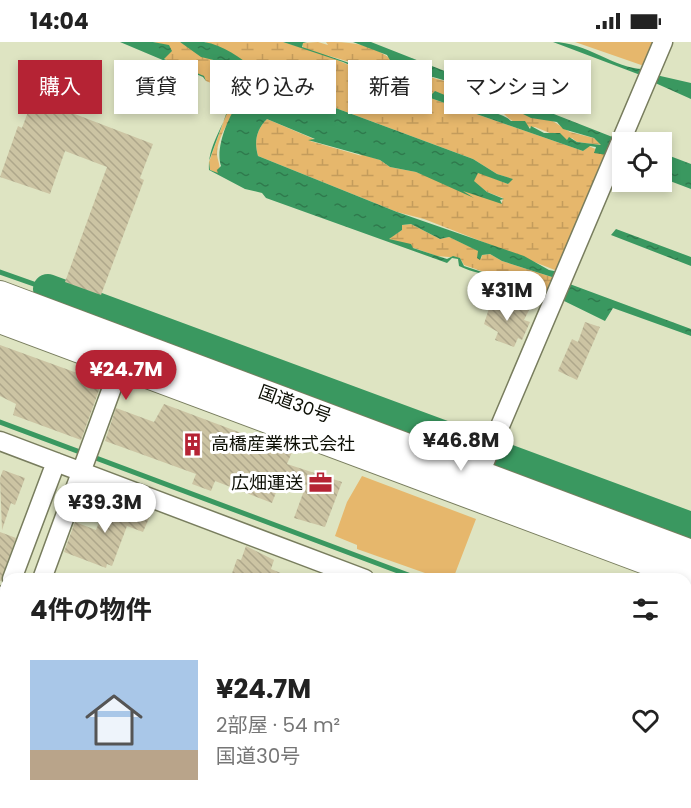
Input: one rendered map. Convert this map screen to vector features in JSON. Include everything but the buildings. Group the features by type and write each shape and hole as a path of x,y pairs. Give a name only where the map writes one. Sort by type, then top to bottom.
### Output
{"highway":[{"name":"国道30号","path":"0,294 482,467 691,553"},
{"name":"国道30号","path":"0,320 678,573"}],"street":[{"path":"471,496 663,42"},
{"path":"15,573 75,463 130,342"},
{"path":"0,441 75,463 350,573"},
{"path":"44,573 75,463"}],"green space":[{"path":"153,42 180,42 213,60 210,60 210,83 198,74 198,60 164,59 169,46"},
{"path":"205,42 283,42 303,48 302,43 318,42 328,45 326,42 349,43 378,51 392,60 348,61 326,55 348,65 348,113 336,108 336,60 236,60"},
{"path":"575,42 658,42 647,67"},
{"path":"432,78 444,81 444,97 432,94"},
{"path":"432,99 444,103 444,114 477,114 583,151 589,146 608,155 560,272 424,219 397,212 258,156 256,146 260,127 267,119 316,140 310,141 362,156 356,152 380,160 390,167 416,172 502,203 503,198 487,192 473,181 478,172 508,184 512,179 497,174 473,159 352,114 432,114"},
{"path":"226,114 234,114 220,138 217,155 220,166 219,174 210,170 209,162"},
{"path":"504,114 526,114 551,120 570,132 594,138 602,145 577,142 572,138 567,140 511,120"},
{"path":"411,224 440,239 449,237 479,251 481,259 482,255 490,254 502,261 555,278 550,295 464,265 460,258 437,256 388,239 402,230 402,225"},
{"path":"362,476 476,519 455,573 425,573 357,549 357,545 335,536 347,502"}],"water":[{"path":"120,42 153,42 169,45 172,51 164,59 166,60"},
{"path":"180,42 204,42 216,45 242,60 214,60 201,57"},
{"path":"283,42 307,42 303,43 302,47 348,64"},
{"path":"353,42 371,42 417,60 390,60 387,55"},
{"path":"553,42 578,46 623,65 645,69 643,76"},
{"path":"432,66 444,71 444,80 432,77"},
{"path":"656,75 691,83 691,99 653,82"},
{"path":"435,91 444,95 444,103 432,99"},
{"path":"336,108 473,159 497,174 513,179 508,184 478,173 474,181 487,192 504,199 500,200 502,204 463,191 474,198 416,172 390,167 380,160 308,140 315,139 267,119 260,127 257,136 258,156 397,212 524,256 549,270 559,272 605,163 550,295 515,283 549,294 554,278 502,261 490,254 482,255 480,260 477,258 478,251 449,237 440,239 411,224 402,225 402,230 389,239 411,244 413,248 447,259 453,256 460,258 464,266 494,276 459,266 458,259 452,258 447,263 266,198 262,193 245,189 209,170 209,163 210,170 218,173 217,170 221,166 221,142 232,114 336,114"},
{"path":"477,114 498,114 511,121 525,121 530,129 531,126 544,133 560,133 567,140 569,137 577,142 601,145 594,138 563,129 557,122 531,118 523,114 554,114 612,137 612,145 608,155 594,153 596,147 590,146 583,151"},
{"path":"223,122 209,160 214,143"},
{"path":"672,157 691,164 691,189 672,182"},
{"path":"616,229 691,257 691,266 611,235"},
{"path":"567,283 691,329 691,336 613,308 605,321 560,299"}],"waterway":[{"path":"0,272 48,289"},
{"path":"48,289 691,527"},
{"path":"0,422 403,573"}],"place":[{"name":"高橋産業株式会社","path":"193,444"},
{"name":"広畑運送","path":"321,483"}]}
